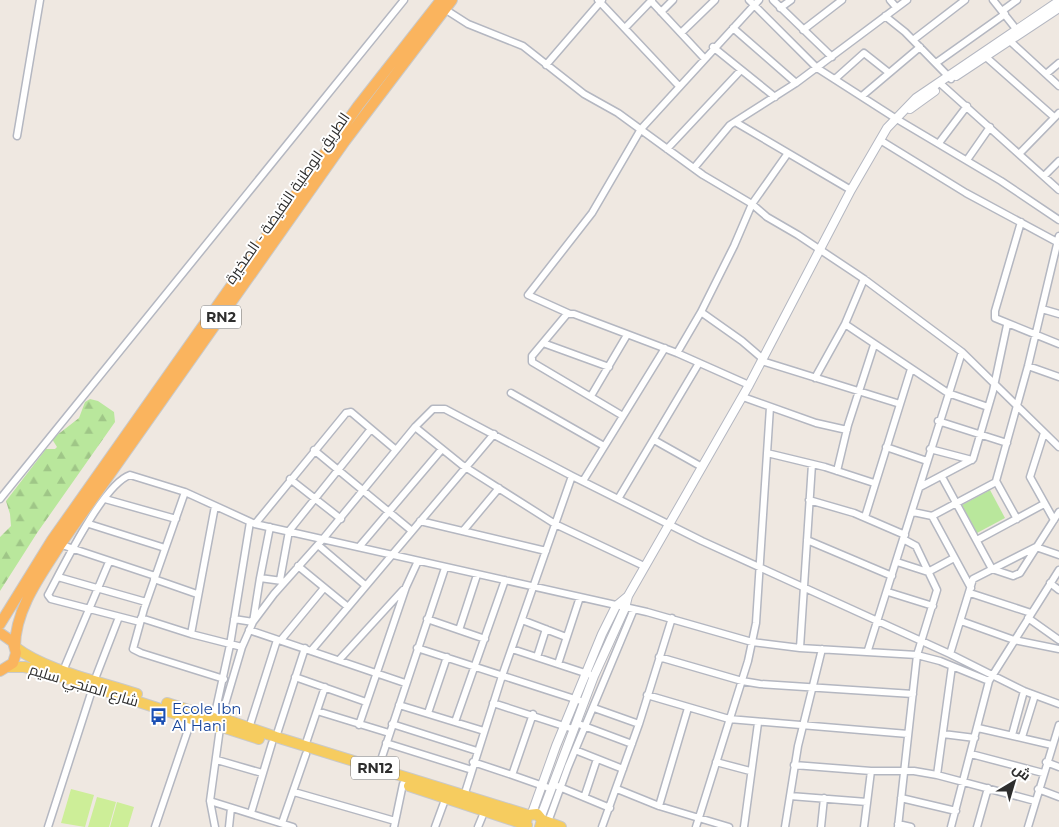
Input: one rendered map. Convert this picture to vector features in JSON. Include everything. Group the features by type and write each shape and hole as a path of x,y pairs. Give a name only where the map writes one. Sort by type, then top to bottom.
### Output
{"highway":[{"name":"الطريق الوطنية النفيضة - الصخيرة","path":"0,624 362,99 440,3 452,0"},
{"name":"الطريق الوطنية النفيضة - الصخيرة","path":"4,669 15,658 16,628 56,542"},
{"path":"0,633 9,637 16,647"},
{"path":"0,677 4,669"}],"main road":[{"name":"شارع المنجي سليم","path":"16,647 28,657 94,683 192,718 249,728 274,740"},
{"name":"شارع المنجي سليم","path":"4,669 24,667 94,683 306,750 446,798 485,810 561,827"},
{"name":"شارع المنجي سليم","path":"306,750 378,768 464,796 534,822"}],"street":[{"path":"17,136 40,0"},
{"path":"0,499 404,0"},
{"path":"662,12 673,0"},
{"path":"682,32 715,0"},
{"path":"773,0 832,57"},
{"path":"780,8 791,0"},
{"path":"803,30 842,0"},
{"path":"890,0 896,8"},
{"path":"694,168 726,129 796,84 907,0"},
{"path":"913,40 965,0"},
{"path":"993,0 1016,29"},
{"path":"936,63 1004,13 1017,0"},
{"path":"546,65 600,1 678,86"},
{"path":"626,28 652,1 704,58"},
{"path":"548,786 564,725 585,673 616,606 628,596 743,397 851,190 880,140 895,118 916,98 1059,1"},
{"path":"749,385 665,348 570,314 528,295 592,213 641,129 678,86 733,28 754,2 817,68 895,118 967,160 1059,220"},
{"path":"440,3 470,26 523,46 584,94 618,112 694,168 752,204 767,217 820,249 864,279 962,352 1059,447"},
{"path":"895,118 942,85 949,77 986,57 1059,8"},
{"path":"885,16 913,40 949,77"},
{"path":"733,28 796,84"},
{"path":"1010,40 1059,86"},
{"path":"714,47 774,98"},
{"path":"862,96 888,72 920,47"},
{"path":"835,79 864,53 888,72"},
{"path":"986,57 1056,115 1019,154"},
{"path":"1046,74 1059,63"},
{"path":"667,149 741,70"},
{"path":"942,85 1059,190"},
{"path":"939,143 967,106"},
{"path":"737,123 851,190"},
{"path":"967,160 990,127"},
{"path":"880,140 966,192 1021,222 1058,239 1056,268 1042,309 996,482 1017,519"},
{"path":"677,353 701,312 742,231 752,204 788,153"},
{"path":"1044,176 1059,161"},
{"path":"1021,222 994,314 996,320 1059,344"},
{"path":"815,378 845,324 864,279"},
{"path":"1042,309 1059,314"},
{"path":"701,312 742,341 762,360 900,404"},
{"path":"570,314 564,317 532,356 532,362 623,416"},
{"path":"845,324 948,393 988,406"},
{"path":"920,487 972,460 994,383 1007,325"},
{"path":"592,396 627,335"},
{"path":"543,343 609,367"},
{"path":"838,471 847,430 874,345"},
{"path":"583,481 665,348"},
{"path":"868,650 913,512 938,421 962,352"},
{"path":"618,499 699,362"},
{"path":"1028,366 1059,377"},
{"path":"865,517 911,369"},
{"path":"511,393 604,446"},
{"path":"743,397 816,423 847,430"},
{"path":"696,827 742,681 756,623 770,407"},
{"path":"215,827 210,800 217,760 220,722 242,647 253,622 282,581 324,539 428,412 440,408 669,524 878,623 950,654 991,678"},
{"path":"220,722 216,709 224,679 252,523 348,412 396,450"},
{"path":"938,421 1007,443"},
{"path":"415,428 466,467 555,524 644,566"},
{"path":"282,581 289,531 337,469 371,430"},
{"path":"1044,433 1030,474 1054,520"},
{"path":"251,813 262,773 295,678 308,650 348,607 494,434"},
{"path":"654,440 702,468"},
{"path":"886,447 927,461"},
{"path":"359,547 442,449"},
{"path":"930,449 972,460"},
{"path":"314,450 412,531"},
{"path":"767,453 838,471 874,484"},
{"path":"800,648 812,464"},
{"path":"242,647 141,620 88,610 48,598 72,550 105,499 122,480 130,475 185,492 252,523 672,618 752,642 800,648 868,650 917,655 991,678 1059,704"},
{"path":"464,796 502,676 572,476"},
{"path":"942,477 992,569 1016,576 1020,573 1059,512"},
{"path":"290,479 340,519"},
{"path":"913,512 932,516 996,482"},
{"path":"463,531 499,488"},
{"path":"185,492 146,602 134,644 135,651 224,679"},
{"path":"105,499 176,519"},
{"path":"809,500 865,517 904,537 916,546 937,590 917,655 908,734 898,826 911,827"},
{"path":"977,540 1044,504"},
{"path":"191,634 214,506"},
{"path":"932,516 970,590 1029,616 1059,640"},
{"path":"420,521 546,551"},
{"path":"89,524 165,548"},
{"path":"253,622 270,527"},
{"path":"807,540 892,576"},
{"path":"56,542 72,550 197,594"},
{"path":"318,545 365,586"},
{"path":"950,654 970,590 976,577 1036,547 1059,555"},
{"path":"897,562 928,572 954,558"},
{"path":"359,726 406,587 418,561"},
{"path":"63,671 109,562"},
{"path":"298,566 348,607"},
{"path":"378,768 445,568"},
{"path":"951,827 991,678 1059,570"},
{"path":"459,630 477,575"},
{"path":"58,577 146,602"},
{"path":"260,578 282,581"},
{"path":"455,722 505,580"},
{"path":"1050,584 1059,590"},
{"path":"339,660 406,587"},
{"path":"249,728 280,640 324,588"},
{"path":"888,592 933,606"},
{"path":"534,822 560,787 594,708 629,609 628,596"},
{"path":"558,664 580,597"},
{"path":"534,822 594,676 629,609"},
{"path":"48,827 94,683 119,617"},
{"path":"602,827 639,724 672,618"},
{"path":"234,619 253,622"},
{"path":"427,619 485,639"},
{"path":"522,620 566,637"},
{"path":"961,621 1014,640 1059,648"},
{"path":"537,657 546,629"},
{"path":"249,630 405,683"},
{"path":"417,648 584,702"},
{"path":"512,649 594,676"},
{"path":"785,827 794,765 822,649"},
{"path":"428,713 447,657"},
{"path":"659,657 742,681 913,694"},
{"path":"937,775 952,666"},
{"path":"295,678 366,702"},
{"path":"282,823 294,792 316,711 325,687"},
{"path":"1012,735 1024,691"},
{"path":"647,695 729,719 908,734"},
{"path":"1022,737 1035,695"},
{"path":"493,703 564,725 585,728 632,744"},
{"path":"399,705 484,731"},
{"path":"594,708 639,724"},
{"path":"659,806 688,708"},
{"path":"316,711 389,734"},
{"path":"512,775 533,714"},
{"path":"155,827 192,718"},
{"path":"744,827 758,722"},
{"path":"392,724 477,751"},
{"path":"1028,827 1046,762 1059,725"},
{"path":"978,728 1052,745"},
{"path":"943,734 975,738"},
{"path":"386,744 472,770"},
{"path":"575,750 623,770"},
{"path":"971,754 1043,773"},
{"path":"584,795 597,758"},
{"path":"217,760 262,773"},
{"path":"474,762 548,786 560,787 584,795 610,808"},
{"path":"716,762 750,771"},
{"path":"1046,762 1059,767"},
{"path":"794,765 937,775 1035,801"},
{"path":"864,827 871,771"},
{"path":"294,792 394,824 403,784"},
{"path":"977,827 988,788"},
{"path":"617,789 659,806 729,827"},
{"path":"1038,789 1059,797"},
{"path":"790,796 866,802"},
{"path":"435,827 446,798"},
{"path":"821,827 824,798"},
{"path":"901,798 956,811"},
{"path":"210,800 293,827"},
{"path":"229,827 230,808"},
{"path":"478,827 485,810"}],"green space":[{"path":"90,399 98,401 114,412 115,422 37,533 0,591 0,537 11,526 6,501 46,449 55,449 57,447 52,439 79,418 85,402"},
{"path":"990,490 1005,518 977,533 962,505"},
{"path":"71,789 94,795 85,827 61,823"},
{"path":"97,797 116,802 109,827 88,827"},
{"path":"117,802 134,807 128,827 110,827"}],"place":[{"name":"Ecole Ibn Al Hani","path":"158,717"}]}
